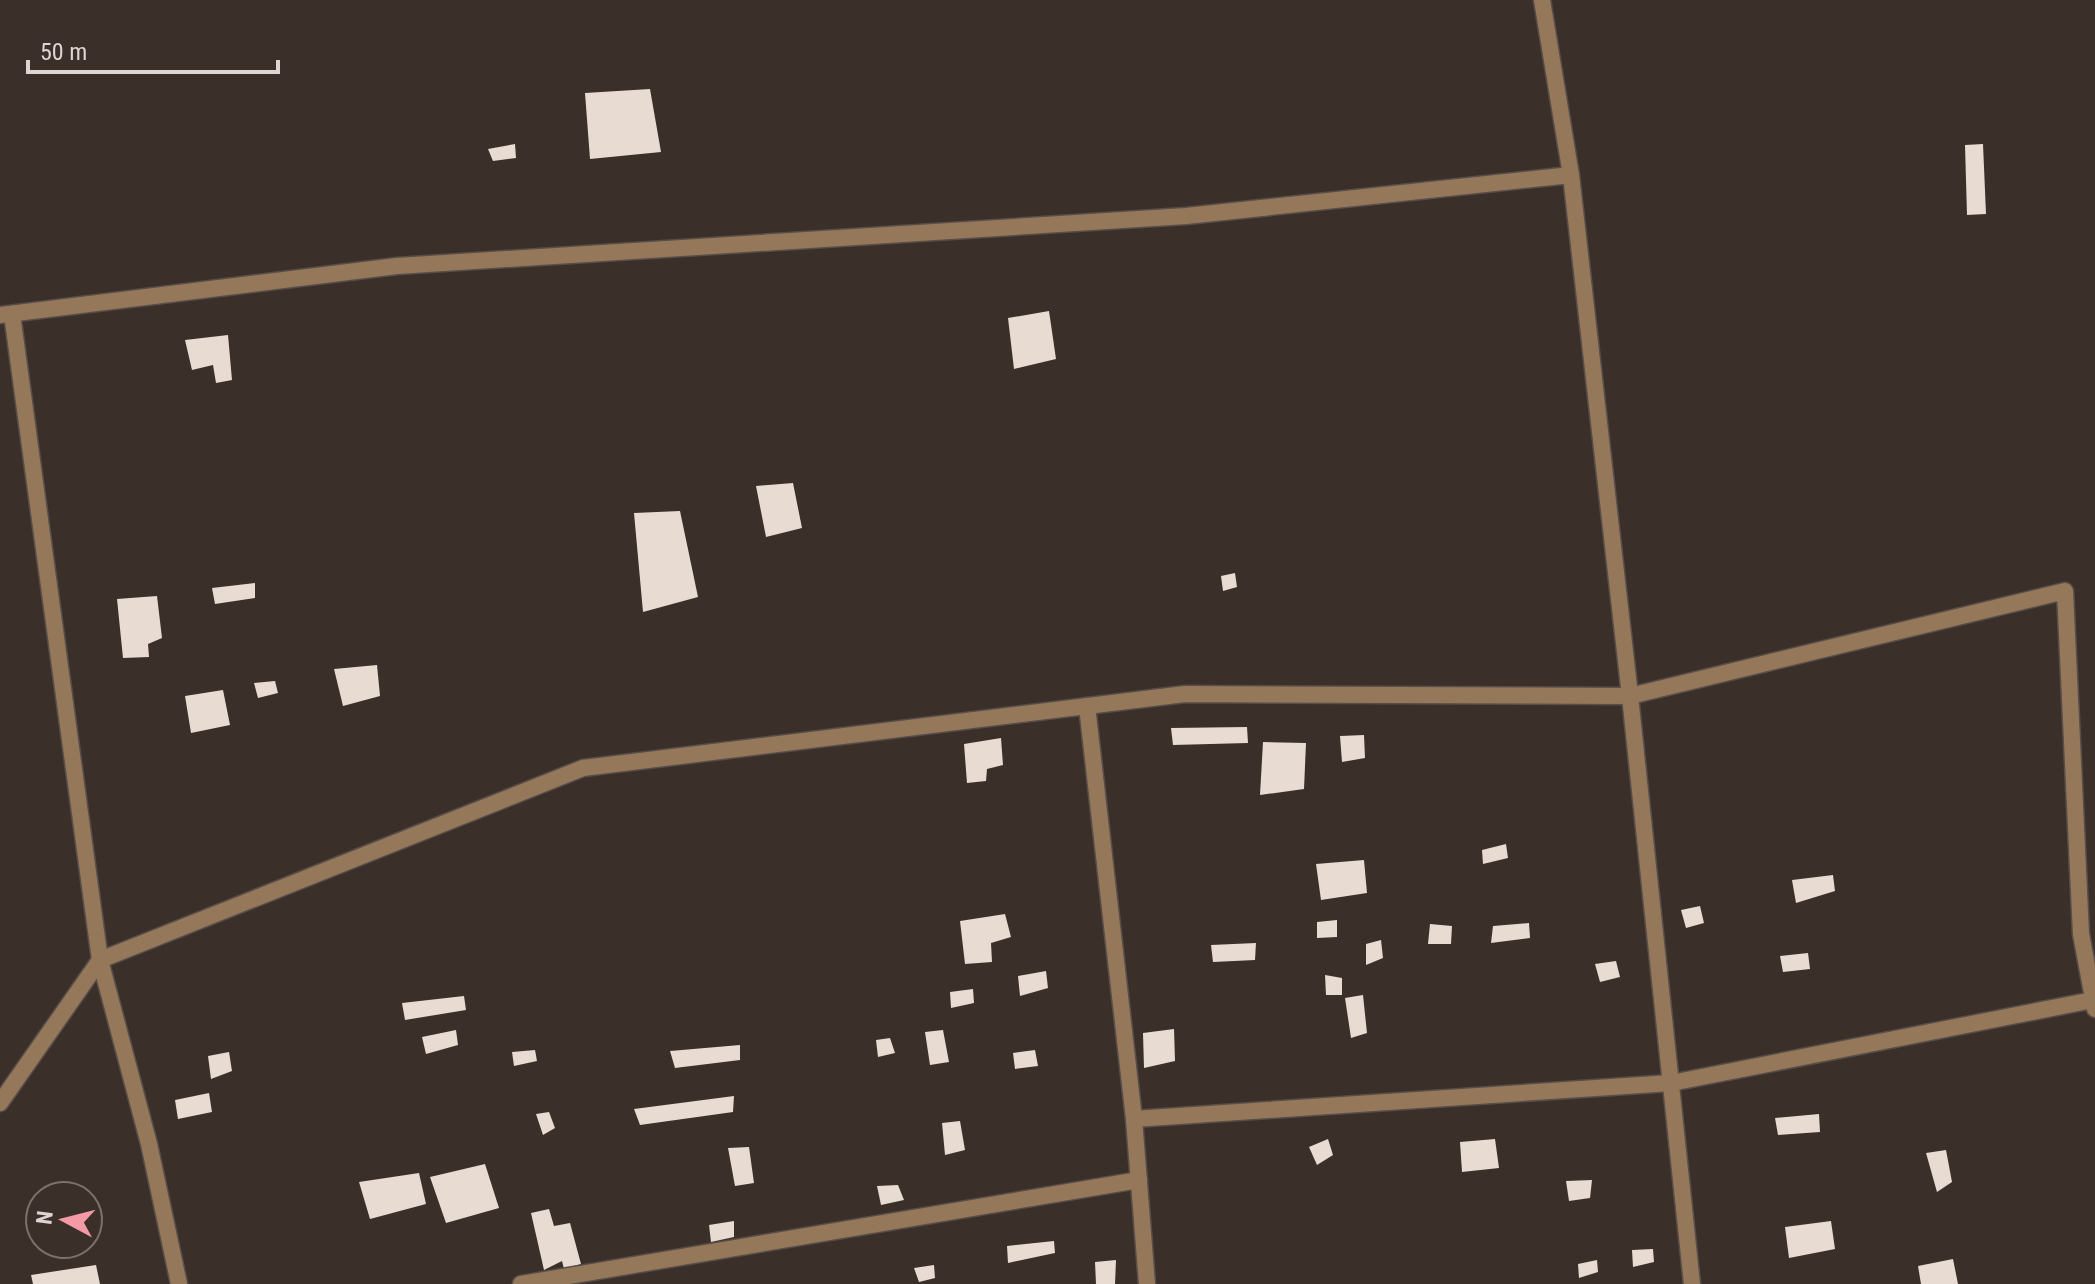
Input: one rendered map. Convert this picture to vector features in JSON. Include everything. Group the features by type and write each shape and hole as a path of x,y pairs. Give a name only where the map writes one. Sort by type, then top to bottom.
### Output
{"street":[{"path":"1542,0 1571,175 1692,1284"},
{"path":"179,1284 149,1144 100,960 6,314 397,266 1186,216 1571,175"},
{"path":"0,1103 100,960 583,768 1185,694 1630,696 2065,591 2081,934 2094,1005 1671,1083 1134,1119"},
{"path":"1087,706 1134,1119 1147,1284"},
{"path":"521,1284 1139,1180"}],"building":[{"path":"650,89 661,152 590,159 585,93"},
{"path":"515,144 516,158 493,161 488,149"},
{"path":"1983,144 1986,214 1967,215 1965,145"},
{"path":"1049,311 1056,359 1014,369 1008,318"},
{"path":"228,335 232,380 216,383 213,365 192,370 185,340"},
{"path":"793,483 802,528 766,537 756,486"},
{"path":"680,511 698,597 643,612 634,513"},
{"path":"1235,573 1237,587 1223,591 1221,576"},
{"path":"255,583 255,598 215,604 212,588"},
{"path":"157,596 162,638 148,644 149,657 123,658 117,599"},
{"path":"377,665 380,696 343,706 334,669"},
{"path":"275,681 278,693 258,698 254,683"},
{"path":"223,690 230,725 191,733 185,696"},
{"path":"1247,727 1248,743 1173,745 1171,728"},
{"path":"1364,735 1365,758 1342,762 1340,736"},
{"path":"1001,738 1003,765 987,769 986,781 967,783 964,744"},
{"path":"1263,742 1306,743 1304,789 1260,795"},
{"path":"1506,844 1508,858 1483,864 1482,850"},
{"path":"1364,860 1367,893 1321,900 1316,864"},
{"path":"1833,875 1835,891 1796,903 1792,880"},
{"path":"1700,906 1704,923 1686,928 1681,910"},
{"path":"1005,914 1011,937 991,943 992,962 965,964 960,921"},
{"path":"1337,920 1337,937 1317,938 1317,922"},
{"path":"1529,923 1530,938 1491,943 1493,926"},
{"path":"1430,924 1452,926 1451,944 1428,944"},
{"path":"1381,940 1383,958 1366,965 1366,944"},
{"path":"1256,943 1255,960 1213,962 1211,945"},
{"path":"1808,953 1810,969 1783,972 1780,956"},
{"path":"1616,961 1620,977 1600,982 1595,964"},
{"path":"1046,971 1048,988 1020,996 1018,976"},
{"path":"1325,975 1342,978 1342,995 1326,995"},
{"path":"973,989 974,1003 951,1008 950,992"},
{"path":"1363,995 1367,1033 1351,1038 1345,998"},
{"path":"464,996 466,1010 405,1020 402,1003"},
{"path":"1174,1029 1175,1061 1144,1068 1143,1033"},
{"path":"456,1030 458,1045 426,1054 422,1037"},
{"path":"943,1030 949,1062 930,1065 925,1032"},
{"path":"890,1038 895,1053 878,1057 876,1040"},
{"path":"740,1045 740,1060 675,1068 670,1051"},
{"path":"535,1050 537,1061 514,1066 512,1052"},
{"path":"1035,1050 1038,1066 1015,1069 1013,1053"},
{"path":"229,1052 232,1071 211,1079 208,1056"},
{"path":"209,1093 212,1112 178,1119 175,1100"},
{"path":"734,1096 733,1112 640,1125 634,1109"},
{"path":"549,1112 555,1128 543,1135 536,1114"},
{"path":"1819,1114 1820,1132 1778,1135 1775,1118"},
{"path":"960,1121 965,1150 945,1155 942,1123"},
{"path":"1328,1139 1333,1155 1317,1165 1309,1147"},
{"path":"1495,1139 1499,1168 1462,1172 1460,1142"},
{"path":"749,1147 754,1183 735,1186 728,1148"},
{"path":"1946,1150 1952,1182 1937,1192 1926,1153"},
{"path":"485,1164 499,1208 446,1223 430,1177"},
{"path":"419,1173 426,1204 370,1219 359,1182"},
{"path":"1592,1180 1590,1198 1569,1201 1566,1181"},
{"path":"898,1185 904,1200 881,1205 877,1186"},
{"path":"549,1209 554,1226 570,1223 581,1264 564,1269 562,1261 544,1270 531,1213"},
{"path":"734,1221 734,1237 711,1242 709,1225"},
{"path":"1831,1221 1835,1249 1789,1258 1785,1227"},
{"path":"1054,1241 1055,1253 1008,1263 1007,1246"},
{"path":"1653,1249 1654,1262 1633,1267 1632,1250"},
{"path":"1953,1259 1958,1284 1921,1284 1918,1266"},
{"path":"1116,1260 1115,1284 1096,1284 1095,1262"},
{"path":"1597,1260 1598,1272 1579,1278 1578,1264"},
{"path":"96,1265 100,1284 33,1284 31,1275"},
{"path":"934,1265 935,1278 919,1282 914,1268"}]}
